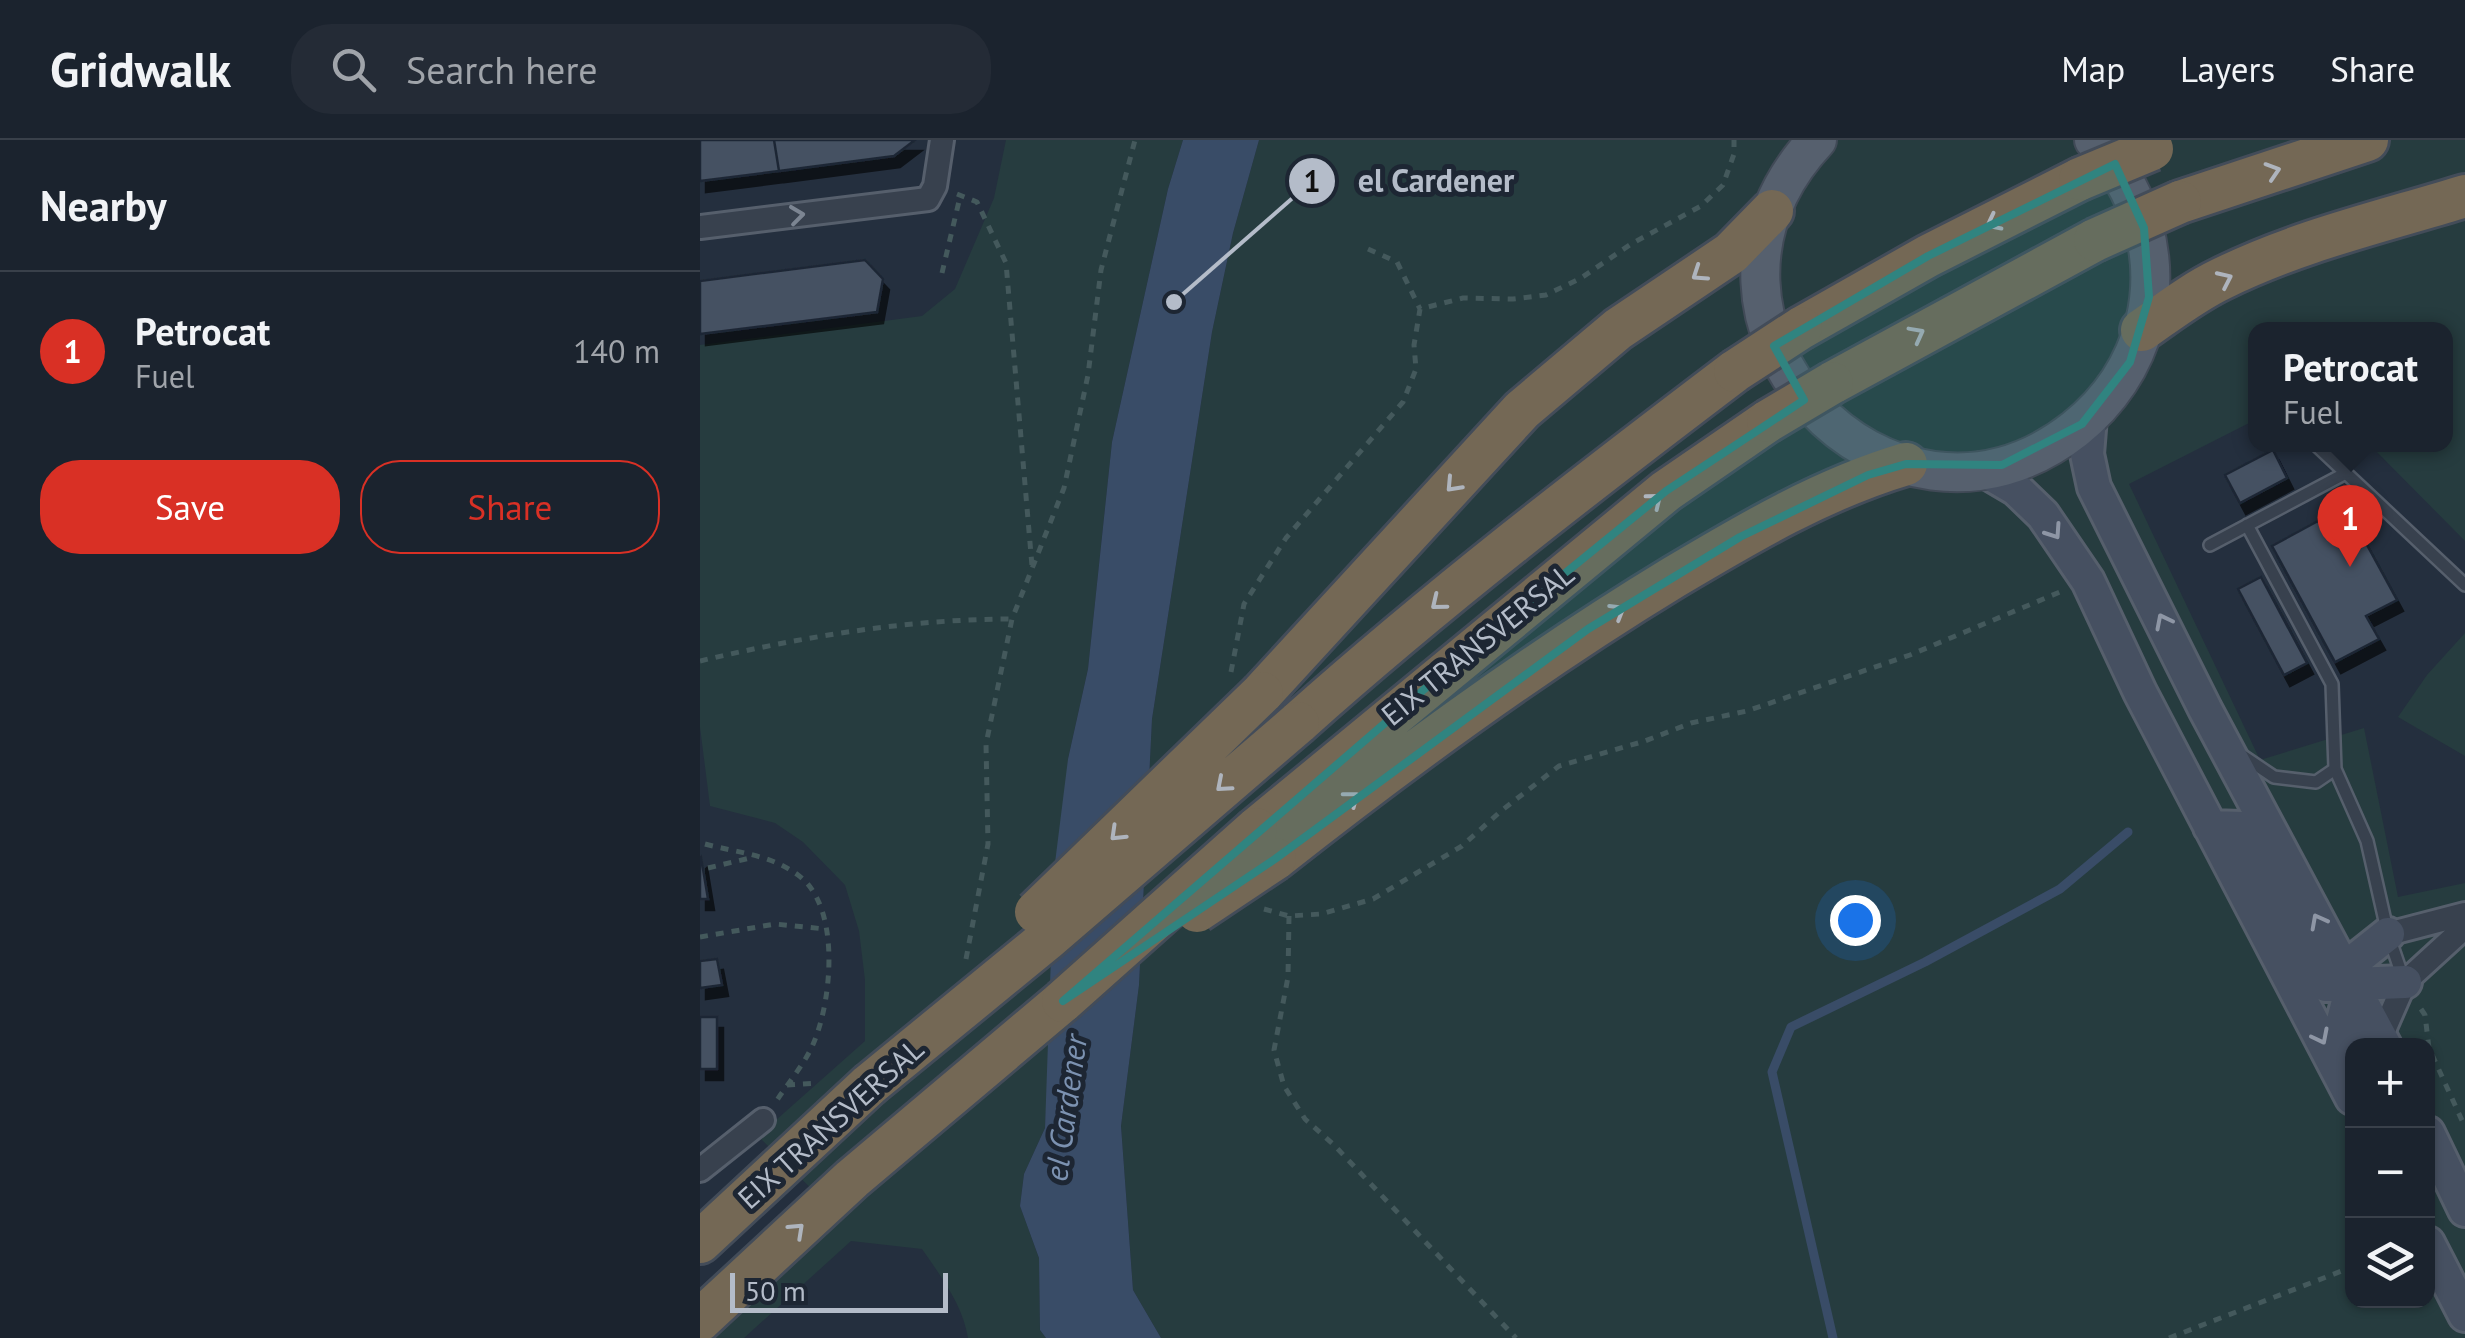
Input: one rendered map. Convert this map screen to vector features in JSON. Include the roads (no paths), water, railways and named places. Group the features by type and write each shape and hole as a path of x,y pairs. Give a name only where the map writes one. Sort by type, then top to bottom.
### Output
{"highway":[{"name":"EIX TRANSVERSAL","path":"700,1320 852,1180 1063,1000 1266,844 1666,492 1768,421 1832,383 2095,240 2180,202 2368,140"},
{"name":"EIX TRANSVERSAL","path":"700,1242 869,1085 1046,940 1384,646 1736,370 2087,159 2164,144"},
{"path":"2142,330 2222,278 2324,239 2465,196"},
{"path":"869,1085 977,970 1262,693 1522,410 1618,329 1731,252 1772,211"},
{"path":"1266,844 1394,765 1588,629 1740,537 1829,491 1906,464"}],"main road":[{"path":"1811,143 1790,173 1772,211 1763,244 1761,290 1770,335 1783,367 1809,404 1834,428 1873,452 1938,470 1982,469 2040,451 2090,417 2125,372 2142,330 2150,273 2144,228 2127,185 2087,159"},
{"path":"2090,417 2088,454 2094,487 2352,986 2372,1038"},
{"path":"1982,469 2016,488 2042,515 2088,581 2140,692 2345,1085"},
{"path":"2210,828 2241,828 2315,974 2326,985 2405,982"},
{"path":"2352,986 2354,961 2388,934"},
{"path":"2435,1148 2465,1210"},
{"path":"2435,1256 2465,1315"}],"street":[{"path":"700,227 931,192 942,140"},
{"path":"2388,934 2465,914"},
{"path":"2377,1038 2405,982 2465,928"},
{"path":"700,1170 763,1120"}],"lane":[{"path":"2324,452 2465,586"},
{"path":"2210,545 2346,473"},
{"path":"2248,525 2332,684 2335,770 2367,840 2388,934 2405,982"},
{"path":"2225,743 2274,777 2316,782 2335,770"}],"water":[{"path":"1183,140 1259,140 1233,233 1212,332 1152,719 1139,985 1121,1126 1133,1290 1161,1338 1046,1338 1040,1330 1039,1258 1020,1206 1024,1174 1045,1128 1054,871 1068,759 1088,669 1112,442 1168,189"}],"waterway":[{"path":"1833,1338 1772,1072 1791,1027 1925,962 2060,889 2128,832"}],"place":[{"name":"el Cardener","path":"1174,302"},
{"name":"Petrocat","path":"2350,567"}]}
